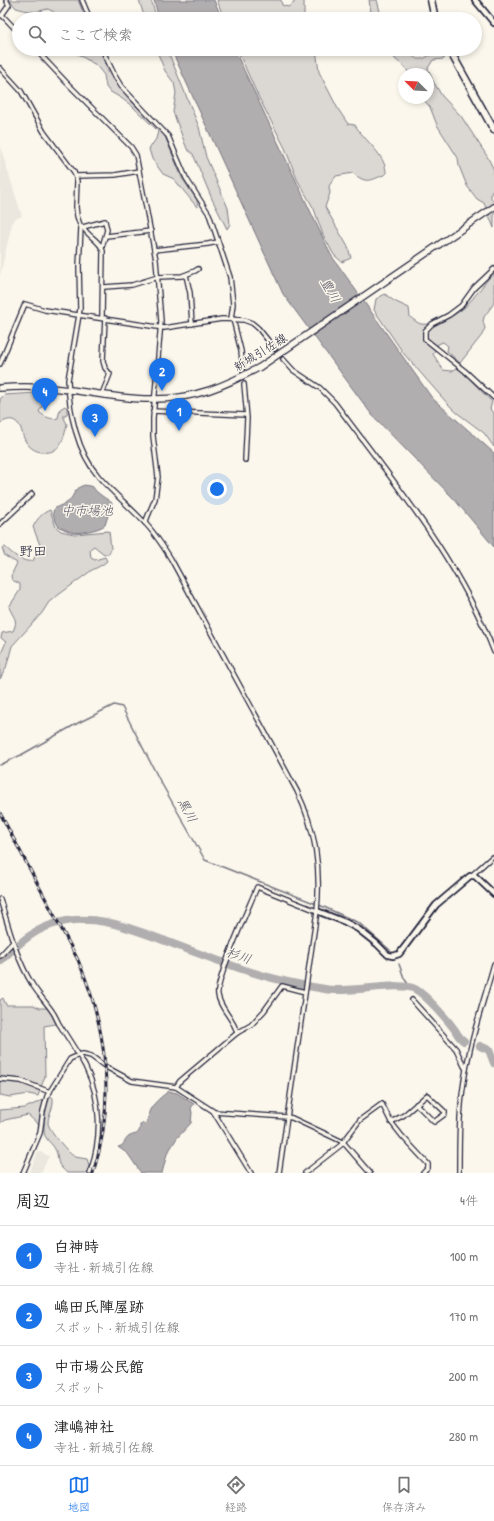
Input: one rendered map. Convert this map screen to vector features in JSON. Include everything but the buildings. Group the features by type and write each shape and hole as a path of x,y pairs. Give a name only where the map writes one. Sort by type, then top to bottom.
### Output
{"highway":[{"path":"431,0 434,12"},
{"path":"453,56 494,130"}],"main road":[{"name":"新城引佐線","path":"0,388 27,386 154,400 176,398 217,388 260,367 494,207"}],"street":[{"path":"6,0 9,5 1,16 12,26"},
{"path":"82,0 87,12"},
{"path":"475,0 494,23"},
{"path":"41,56 131,147 136,155 140,171 158,277 161,328 153,411 153,436 158,477 155,499 145,523"},
{"path":"105,56 121,86 168,136 186,178 208,214 230,277 232,319 241,351 243,370"},
{"path":"0,68 21,91 44,132 74,172 77,181 77,216 82,227 102,247"},
{"path":"76,176 111,175 140,171"},
{"path":"82,227 105,221 107,230 102,247 104,259 103,361 105,368 110,374 102,394"},
{"path":"82,227 79,266 79,315 68,380 75,426 85,455 98,477 145,523 162,545 175,566 262,723 305,808 315,842 319,880 318,901 279,1173"},
{"path":"106,236 151,230"},
{"path":"154,250 218,242"},
{"path":"104,287 132,285 158,277 186,275 198,269"},
{"path":"494,270 474,288 462,306 450,315 432,324 425,331 425,339 465,371 494,398"},
{"path":"186,275 190,293 192,324"},
{"path":"0,364 25,304 45,310 161,328 173,328 232,319 252,323 275,349"},
{"path":"283,359 293,370 320,388 335,403 417,515 450,564 470,599 494,652"},
{"path":"244,384 246,415 245,460"},
{"path":"153,411 246,415"},
{"path":"0,524 32,494"},
{"path":"237,1034 232,1020 218,996 217,990 228,958 257,887 317,910 350,925 368,936 388,955 396,956 407,944 436,904 492,857"},
{"path":"472,875 494,894"},
{"path":"0,899 16,952 32,984 52,1011 86,1068 95,1091 100,1123 90,1173"},
{"path":"0,917 5,916"},
{"path":"0,956 13,944"},
{"path":"459,1173 460,1121 464,1080 494,964"},
{"path":"176,1087 180,1081 237,1034 251,1025 264,1011 282,986 305,991"},
{"path":"412,1000 456,1050 466,1069"},
{"path":"23,1173 40,1133 43,1111 50,1092 70,1059 83,1054 91,1056 106,1067 132,1081 176,1087 214,1112 251,1173"},
{"path":"0,1078 22,1081 50,1092"},
{"path":"391,1122 404,1114 416,1104 429,1095 445,1112 445,1114 434,1122 416,1104"},
{"path":"305,1173 343,1142 360,1120 382,1104 391,1122 428,1164 428,1168 423,1173"},
{"path":"214,1112 287,1117 343,1142 370,1173"}],"shaded area":[{"path":"10,0 78,0 83,12 54,12 48,9 35,12 16,8"},
{"path":"139,0 151,0 155,12 143,12"},
{"path":"217,0 281,0 282,5 288,7 294,3 294,0 304,0 304,12 221,12"},
{"path":"369,0 377,0 380,12 371,12"},
{"path":"81,56 103,56 109,74 131,101 164,134 182,178 197,200 198,207 174,179 163,174 152,159 149,149 156,139 158,131 132,106 109,91 106,87 104,75 96,65"},
{"path":"159,56 170,56 199,127 206,157 228,208 230,224 227,229 212,199 193,154 187,149 173,112 176,93 174,83 165,71"},
{"path":"240,56 317,56 319,72 338,109 348,124 355,125 383,161 386,174 369,180 362,179 353,173 336,176 329,186 330,193 325,207 348,247 351,258 342,262 334,255 323,235 314,209 297,179 285,148 258,96"},
{"path":"394,56 413,56 421,59 428,56 445,56 444,59 433,60 428,68 406,68 395,59"},
{"path":"434,83 442,96 461,116 487,156 494,170 494,190 493,189 491,196 494,202 494,228 484,203 477,199 467,186 459,166 458,158 437,125 427,104 434,104"},
{"path":"0,146 22,216 15,219 12,224 0,276"},
{"path":"494,272 494,303 484,317 483,322 485,328 482,335 460,363 447,351 448,346 443,342 438,344 433,354 443,370 452,371 457,368 462,371 492,402 490,409 494,414 494,447 484,433 456,412 447,403 404,354 374,310 376,299 385,294 394,301 409,308 410,317 418,323 427,324 439,322 451,317 466,306"},
{"path":"37,393 50,396 48,403 43,404 39,412 46,417 53,419 58,418 60,409 65,406 67,408 67,414 64,415 67,424 64,435 60,445 53,451 41,452 29,446 24,439 21,428 15,421 9,420 0,423 0,399 4,395"},
{"path":"50,510 56,527 61,531 74,534 109,531 111,549 109,554 104,554 94,546 90,549 91,558 95,560 105,557 107,561 92,570 49,602 42,613 12,646 6,668 0,679 0,656 6,642 1,638 2,633 13,631 15,627 15,619 9,607 20,590 20,584 12,580 11,576 17,563 5,556 2,548 5,547 14,555 25,561 33,561 40,545 33,527 40,517"},
{"path":"3,998 6,1005 33,1005 40,1008 48,1008 56,1024 44,1026 45,1076 38,1096 29,1094 10,1097 0,1095 0,1000"},
{"path":"51,1096 53,1098 53,1102 48,1120 49,1126 59,1141 72,1155 87,1159 89,1165 87,1173 67,1173 61,1167 55,1149 45,1136 45,1116"},
{"path":"45,1099 39,1125 28,1115 5,1120 0,1123 0,1110 25,1108"},
{"path":"38,1151 49,1156 41,1173 29,1173"}],"water":[{"path":"154,0 214,0 219,12 157,12"},
{"name":"豊川","path":"174,56 237,56 331,255 432,398 494,453 494,547 454,499 372,415 283,294"},
{"name":"中市場池","path":"85,485 93,487 99,494 112,503 105,525 83,532 71,532 59,527 54,516 54,510 68,502 78,488"},
{"path":"169,1091 177,1093 194,1104 191,1108 191,1123 177,1138 167,1154 162,1173 141,1173 128,1154 118,1147 122,1145 128,1137 136,1134 140,1130 140,1125 143,1123 145,1124 147,1121 152,1106"}],"waterway":[{"name":"黒川","path":"0,765 114,705 122,707 159,779 205,860 324,907 359,923 390,950"},
{"name":"杉川","path":"0,961 30,936 51,925 66,921 81,920 111,923 139,931 248,971 296,984 335,990 397,986 415,989 425,996 464,1041"},
{"name":"黒川","path":"399,964 404,978 410,987"},
{"name":"杉川","path":"480,1046 489,1050 494,1063"}],"tunnel":[{"path":"243,370 244,384"}],"railway":[{"path":"0,813 78,960 96,1012 102,1038 106,1093 100,1146 93,1173"}],"place":[{"name":"嶋田氏陣屋跡","path":"162,391"},
{"name":"津嶋神社","path":"45,411"},
{"name":"白神時","path":"179,431"},
{"name":"中市場公民館","path":"95,437"}],"district":[{"name":"野田","path":"33,550"}]}
